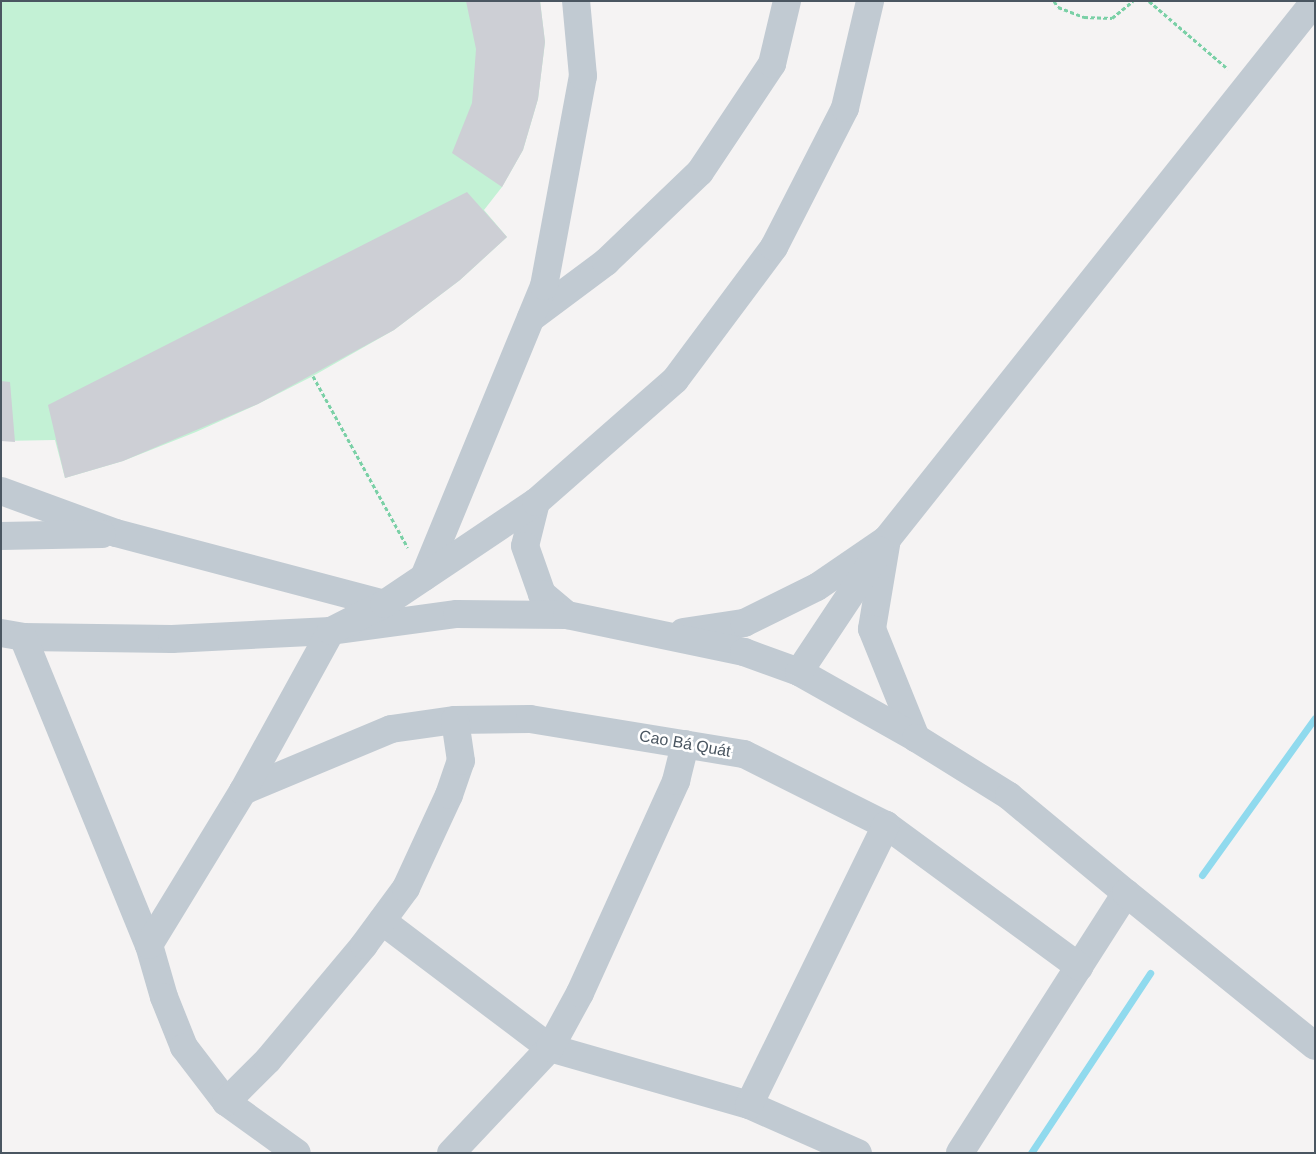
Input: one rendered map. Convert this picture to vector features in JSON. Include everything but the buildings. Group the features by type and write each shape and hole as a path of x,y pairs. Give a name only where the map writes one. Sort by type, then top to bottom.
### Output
{"street":[{"path":"424,578 544,286 584,76 576,1"},
{"path":"531,318 606,262 700,172 772,64 787,1"},
{"path":"149,945 242,791 331,631 384,604 536,502 675,380 774,247 846,108 870,1"},
{"path":"799,672 887,539 1315,1"},
{"path":"1,490 116,533 384,604"},
{"path":"536,502 525,546 542,594 567,615"},
{"path":"1,536 116,533"},
{"path":"667,634 744,623 816,586 887,539"},
{"path":"887,539 872,629 916,738"},
{"path":"297,1153 226,1102 184,1048 164,997 149,945 12,635 172,639 331,631 457,614 567,615 667,634 744,652 799,672 916,738 1009,796 1126,894 1315,1046"},
{"name":"Cao Bá Quát","path":"242,791 391,729 455,720 530,719 744,754 886,824 1079,967"},
{"path":"226,1102 268,1060 382,921 406,888 449,795 461,761 455,720"},
{"path":"451,1153 550,1048 580,993 676,781 685,744"},
{"path":"749,1105 886,824"},
{"path":"960,1153 1126,894"},
{"path":"382,921 550,1048 749,1105 858,1153"}],"path":[{"path":"1054,1 1058,7 1084,18 1112,18 1133,1"},
{"path":"1149,1 1248,86"},
{"path":"313,376 424,578"}],"green space":[{"path":"1,1 540,1 545,42 538,99 523,150 502,187 484,210 507,237 460,280 394,330 313,376 258,404 196,432 123,461 65,478 55,440 1,441"}],"waterway":[{"path":"1202,875 1315,718"},
{"path":"1031,1153 1150,973"}]}
